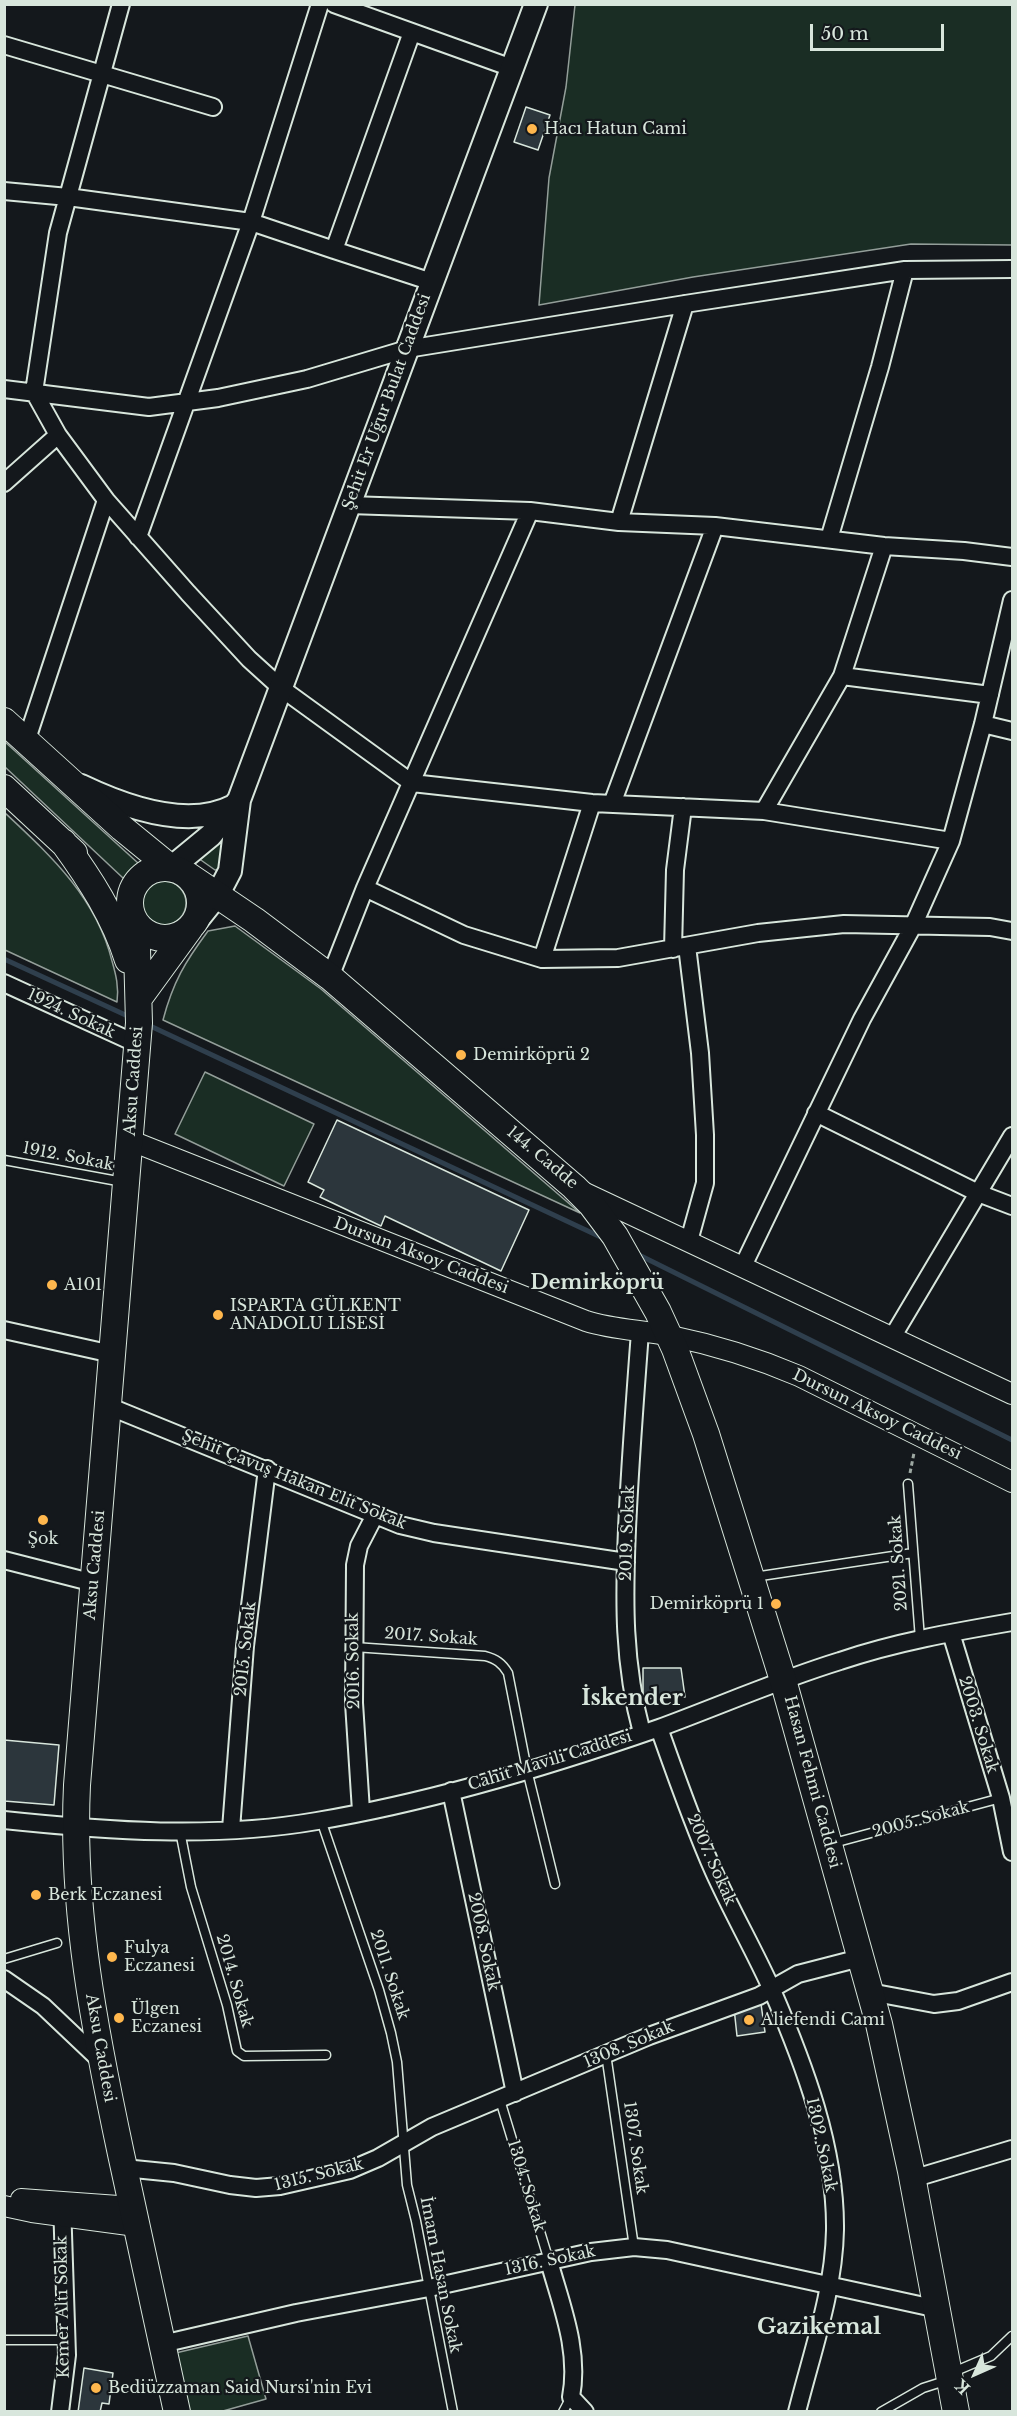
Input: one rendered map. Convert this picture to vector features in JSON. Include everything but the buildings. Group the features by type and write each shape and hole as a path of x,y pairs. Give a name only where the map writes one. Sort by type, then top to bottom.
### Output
{"main road":[{"name":"Şehit Er Uğur Bulat Caddesi","path":"193,924 218,894 230,871 237,802 536,4"},
{"path":"4,721 62,774 194,882 199,892 198,915 193,924 139,998"},
{"path":"62,774 79,785 111,799 160,813 207,815 237,802"},
{"path":"4,788 63,842 132,913 141,928 151,935 162,938 174,937 193,924"},
{"name":"Şehit Er Uğur Bulat Caddesi","path":"178,871 237,802"},
{"path":"63,842 106,906 123,945 139,998"},
{"path":"132,913 130,896 134,885 142,876 153,870 178,871"},
{"name":"144. Cadde","path":"178,871 218,894 330,977 574,1187"},
{"name":"Aksu Caddesi","path":"132,913 139,998 137,1044 75,1828 79,1915 101,2061 177,2412"},
{"name":"Hasan Fehmi Caddesi","path":"574,1187 605,1221 631,1263 669,1335 706,1434 751,1577 783,1680 870,1992 912,2179 957,2412"}],"street":[{"path":"121,4 58,233 34,392 58,435 106,500 249,658 281,688 412,783 592,803 764,811 951,841"},
{"path":"138,537 251,222 320,4"},
{"path":"334,4 512,68"},
{"path":"334,250 412,32"},
{"path":"4,45 213,107"},
{"path":"4,191 68,197 251,222 432,282"},
{"path":"4,389 149,407 218,398 307,379 407,349 685,304 905,270 1012,269"},
{"path":"829,539 880,368 905,270"},
{"path":"619,522 685,304"},
{"path":"4,483 58,435"},
{"path":"27,742 106,500"},
{"path":"349,505 530,511 619,522 715,526 884,546 964,551 1012,557"},
{"path":"330,977 364,888 530,511"},
{"path":"612,804 715,526"},
{"path":"764,811 842,676 884,546"},
{"path":"743,1266 862,1019 913,926 951,841 983,724 1012,600"},
{"path":"842,676 990,695"},
{"path":"983,724 1012,731"},
{"path":"542,959 592,803"},
{"path":"683,807 675,870 680,947 700,1053 705,1135 705,1183 689,1241"},
{"path":"364,888 464,935 542,959 618,958 758,933 844,924 990,927 1012,931"},
{"name":"1924. Sokak","path":"4,983 137,1044"},
{"path":"816,1113 978,1193 1012,1206"},
{"path":"893,1336 1012,1136"},
{"name":"Dursun Aksoy Caddesi","path":"129,1140 602,1326 669,1335 714,1346 770,1364 1012,1482"},
{"name":"144. Cadde","path":"574,1187 1012,1394"},
{"path":"4,1330 112,1354"},
{"name":"2019. Sokak","path":"640,1332 626,1562 627,1662 642,1733"},
{"name":"Şehit Çavuş Hakan Elit Sokak","path":"108,1406 400,1525 434,1533 626,1562"},
{"name":"2015. Sokak","path":"231,1829 245,1646 267,1469"},
{"name":"2016. Sokak","path":"362,1811 355,1713 355,1559 375,1515"},
{"path":"4,1560 94,1583"},
{"name":"Cahit Mavili Caddesi","path":"4,1820 141,1832 231,1829 321,1820 451,1791 527,1770 659,1728 840,1660 920,1639 1012,1622"},
{"name":"2003. Sokak","path":"951,1633 1006,1797 1012,1852"},
{"name":"2007. Sokak","path":"659,1728 714,1873 771,1988"},
{"name":"2008. Sokak","path":"451,1791 508,2097"},
{"name":"1308. Sokak","path":"403,2144 432,2127 685,2021 747,2001 798,1974 860,1958"},
{"path":"4,1979 43,2006 101,2061"},
{"path":"870,1992 922,2004 940,2004 958,2001 1012,1982"},
{"name":"1302. Sokak","path":"771,1988 810,2093 829,2166 835,2229 829,2285 797,2412"},
{"name":"1315. Sokak","path":"124,2168 174,2173 242,2187 265,2188 350,2170 371,2162 403,2144"},
{"path":"912,2179 1012,2148"},
{"path":"4,2199 62,2209"},
{"path":"4,2206 62,2209 134,2217"},
{"name":"Kemer Altı Sokak","path":"60,2412 66,2340 62,2209"},
{"name":"1316. Sokak","path":"162,2344 296,2313 429,2288 591,2252 634,2247 668,2250 938,2309"},
{"name":"1304. Sokak","path":"549,2261 572,2345 574,2373 567,2404"},
{"path":"567,2404 585,2412"}],"lane":[{"name":"1912. Sokak","path":"4,1160 126,1183"},
{"name":"2021. Sokak","path":"908,1484 920,1639"},
{"path":"751,1577 913,1553"},
{"name":"2017. Sokak","path":"354,1647 485,1656 499,1662 508,1673 527,1770 555,1884"},
{"name":"2005. Sokak","path":"829,1844 1006,1797"},
{"name":"2011. Sokak","path":"321,1820 379,1990 391,2033 397,2062 403,2144"},
{"name":"2014. Sokak","path":"180,1831 191,1887 221,1983 237,2051 244,2056 326,2055"},
{"path":"4,1959 57,1943"},
{"name":"1307. Sokak","path":"606,2054 634,2247"},
{"name":"1304. Sokak","path":"508,2097 549,2261"},
{"name":"İmam Hasan Sokak","path":"403,2144 407,2185 453,2412"},
{"path":"881,2412 924,2388 991,2356 1012,2336"},
{"path":"4,2340 66,2340"}],"path":[{"path":"908,1484 918,1435"}],"green space":[{"path":"575,5 1012,5 1012,245 911,244 693,277 539,305 549,178 566,87"},
{"path":"4,741 138,863 139,865 127,878 123,878 5,767"},
{"path":"4,812 70,879 95,917 105,938 115,971 117,1002 5,950"},
{"path":"229,824 220,869 215,870 198,858"},
{"path":"164,881 173,882 180,887 185,894 185,912 180,919 173,924 164,925 155,924 148,919 143,912 142,903 143,894 148,887 155,882"},
{"path":"235,926 321,989 580,1213 163,1020 171,994 181,973 208,931"},
{"path":"205,1072 314,1124 284,1186 175,1134"},
{"path":"248,2336 266,2399 223,2411 180,2411 167,2355"}],"waterway":[{"path":"4,959 132,1018"},
{"path":"146,1024 605,1239"},
{"path":"635,1253 1012,1440"}],"place":[{"name":"Hacı Hatun Cami","path":"532,129"},
{"name":"Demirköprü 2","path":"461,1055"},
{"name":"A101","path":"52,1285"},
{"name":"ISPARTA GÜLKENT ANADOLU LİSESİ","path":"218,1315"},
{"name":"Şok","path":"43,1520"},
{"name":"Demirköprü 1","path":"776,1604"},
{"name":"Berk Eczanesi","path":"36,1895"},
{"name":"Fulya Eczanesi","path":"112,1957"},
{"name":"Ülgen Eczanesi","path":"119,2018"},
{"name":"Aliefendi Cami","path":"749,2020"},
{"name":"Bediüzzaman Said Nursi'nin Evi","path":"96,2388"}],"district":[{"name":"Demirköprü","path":"597,1283"},
{"name":"İskender","path":"632,1699"},
{"name":"Gazikemal","path":"819,2328"}]}
